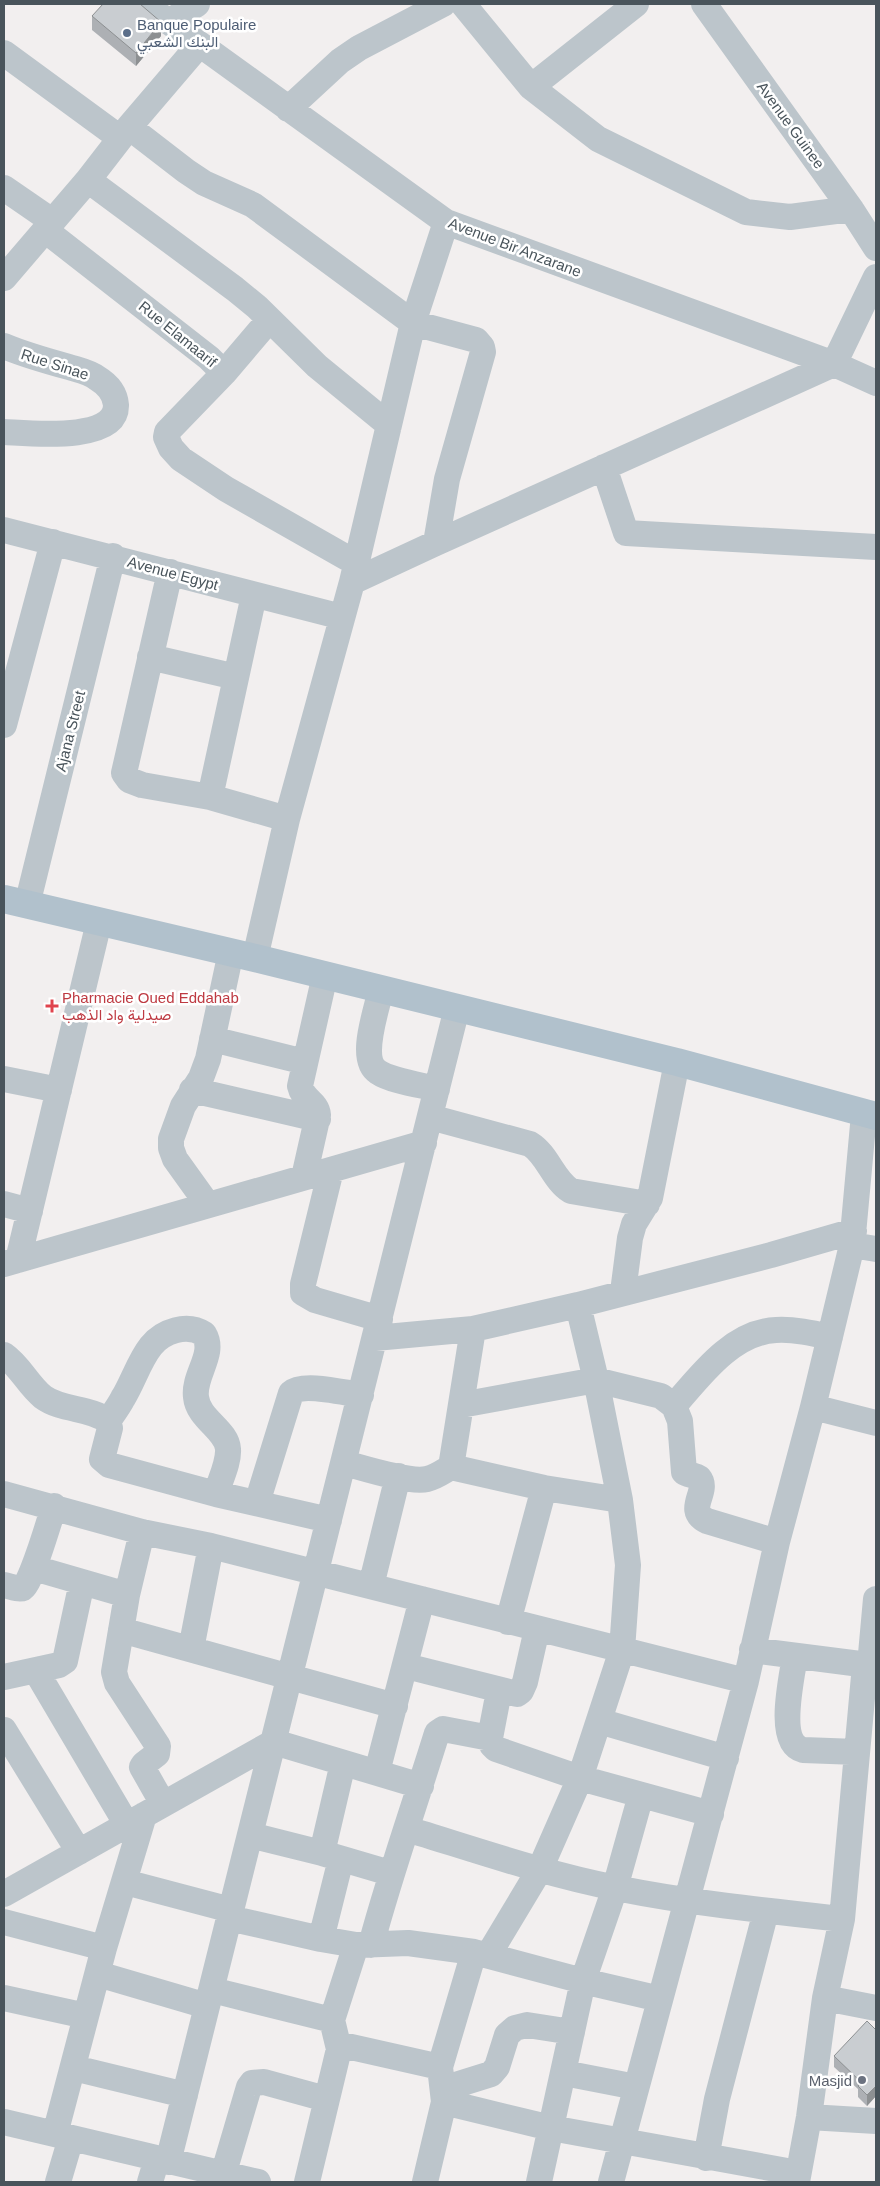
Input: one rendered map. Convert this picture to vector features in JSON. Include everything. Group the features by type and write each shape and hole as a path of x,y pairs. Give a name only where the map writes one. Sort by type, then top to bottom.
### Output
{"main road":[{"path":"15,902 243,955 677,1062 870,1115"}],"street":[{"name":"Avenue Bir Anzarane","path":"144,4 446,222 834,364 876,383"},
{"path":"169,22 197,4"},
{"path":"288,109 340,61 359,48 443,4"},
{"path":"463,4 531,88 598,139 746,212 790,217 851,209"},
{"path":"531,88 636,4"},
{"name":"Avenue Guinee","path":"704,4 851,209 876,248"},
{"path":"5,275 88,180 124,133 199,44"},
{"path":"4,53 124,133 204,183 253,205 414,323 476,340 482,347 483,352 448,472 436,543"},
{"path":"88,180 235,289 317,366 389,425"},
{"name":"Rue Elamaarif","path":"4,188 210,358 224,373 170,427 166,437 170,448 181,459 354,573"},
{"path":"208,1206 175,1159 171,1148 175,1127 183,1106 205,1068 212,1039 243,955 287,819 354,573 414,323 446,222"},
{"path":"354,573 436,543 834,364 876,281"},
{"path":"224,373 269,320"},
{"name":"Rue Sinae","path":"4,346 92,374 111,389 115,396 116,407 109,420 92,430 67,434 4,432"},
{"path":"604,467 626,533 876,547"},
{"name":"Avenue Egypt","path":"4,530 113,556 342,617"},
{"path":"4,725 12,659 53,542"},
{"name":"Ajana Street","path":"15,902 113,556"},
{"path":"170,572 124,773 129,780 142,785 210,797 287,819"},
{"path":"210,797 254,595"},
{"path":"150,657 236,677"},
{"path":"11,1262 30,1211 99,922"},
{"path":"304,1178 318,1119 317,1108 304,1098 300,1090 325,975"},
{"path":"381,989 367,1052 370,1062 380,1074 437,1089"},
{"path":"159,2168 185,2095 458,1008"},
{"path":"212,1039 306,1062"},
{"path":"623,1292 632,1231 638,1217 647,1204 677,1062"},
{"path":"4,1080 59,1090"},
{"path":"192,1090 318,1119"},
{"path":"611,2182 746,1681 777,1542 830,1337 861,1242 870,1115"},
{"path":"430,1117 530,1144 539,1152 564,1186 571,1191 647,1204"},
{"path":"11,1262 424,1143"},
{"path":"332,1170 303,1284 303,1293 377,1328 473,1329 578,1305 771,1255 861,1242"},
{"path":"4,1204 30,1211"},
{"path":"426,2182 442,2086 481,1953 540,1869 580,1778 622,1650 628,1566 620,1500 596,1380 578,1305"},
{"path":"108,1421 123,1400 151,1346 164,1335 177,1329 200,1331 206,1337 208,1347 196,1389 196,1397 203,1414 226,1440 228,1449 216,1494"},
{"path":"451,1466 473,1329"},
{"path":"674,1406 714,1362 728,1350 748,1339 775,1330 830,1337"},
{"path":"4,1355 43,1397 56,1404 100,1416 108,1421 110,1428 102,1455 105,1462 116,1468 216,1494 329,1520"},
{"path":"461,1404 596,1380 661,1396 674,1406 680,1421 682,1468 686,1474 696,1476 700,1480 701,1485 697,1509 699,1516 777,1542"},
{"path":"257,1504 291,1393 300,1388 309,1388 361,1395"},
{"path":"813,1407 876,1423"},
{"path":"344,1463 398,1476 425,1480 434,1477 451,1466 544,1488 620,1500"},
{"path":"370,1586 398,1476"},
{"path":"508,1622 544,1488"},
{"path":"4,1494 54,1506 142,1532 211,1546 746,1681"},
{"path":"4,1585 24,1588 34,1568 54,1506"},
{"path":"58,2182 74,2068 86,2016 104,1948 145,1815 142,1767 158,1754 158,1746 116,1679 114,1672 127,1595 142,1532"},
{"path":"191,1649 211,1546"},
{"path":"34,1568 127,1595"},
{"path":"4,1677 59,1666 65,1661 82,1582"},
{"path":"377,1772 422,1599"},
{"path":"98,1974 209,1998 335,2032 442,2086 551,2128 797,2178 809,2117 825,1998 842,1919 858,1752 871,1665 876,1599"},
{"path":"406,1666 517,1694 523,1688 537,1628"},
{"path":"121,1630 395,1706"},
{"path":"752,1650 871,1665"},
{"path":"795,1656 787,1726 791,1742 803,1750 858,1752"},
{"path":"36,1671 145,1815"},
{"path":"500,1690 490,1738 494,1747 580,1778 711,1814"},
{"path":"599,1721 726,1758"},
{"path":"4,1730 79,1852"},
{"path":"307,2182 326,2099 335,2032 364,1945 407,1829 437,1734 440,1730 490,1738"},
{"path":"4,1894 274,1742 421,1786"},
{"path":"321,1939 344,1763"},
{"path":"539,2182 584,1981 615,1888 641,1795"},
{"path":"407,1829 540,1869 615,1888 766,1911 842,1919"},
{"path":"250,1835 390,1873"},
{"path":"125,1882 321,1939 364,1945 408,1943 481,1953 660,1999"},
{"path":"706,2158 718,2094 766,1911"},
{"path":"4,1922 104,1948"},
{"path":"4,1998 86,2016"},
{"path":"825,1998 876,2008"},
{"path":"442,2086 491,2074 496,2067 510,2031 518,2026 527,2025 572,2032"},
{"path":"74,2068 185,2095"},
{"path":"564,2073 636,2087"},
{"path":"222,2178 249,2087 252,2083 264,2082 326,2099"},
{"path":"809,2117 876,2121"},
{"path":"4,2122 63,2136 159,2168 258,2182"}],"building":[{"name":"Banque Populaire البنك الشعبي","path":"103,4 140,4 161,22 136,53 92,16"},
{"name":"Masjid","path":"867,2021 876,2030 876,2086 867,2095 858,2086 861,2082 834,2056"}],"place":[{"name":"Banque Populaire البنك الشعبي","path":"127,33"},
{"name":"Pharmacie Oued Eddahab صيدلية واد الذهب","path":"52,1006"},
{"name":"Masjid","path":"862,2080"}]}
